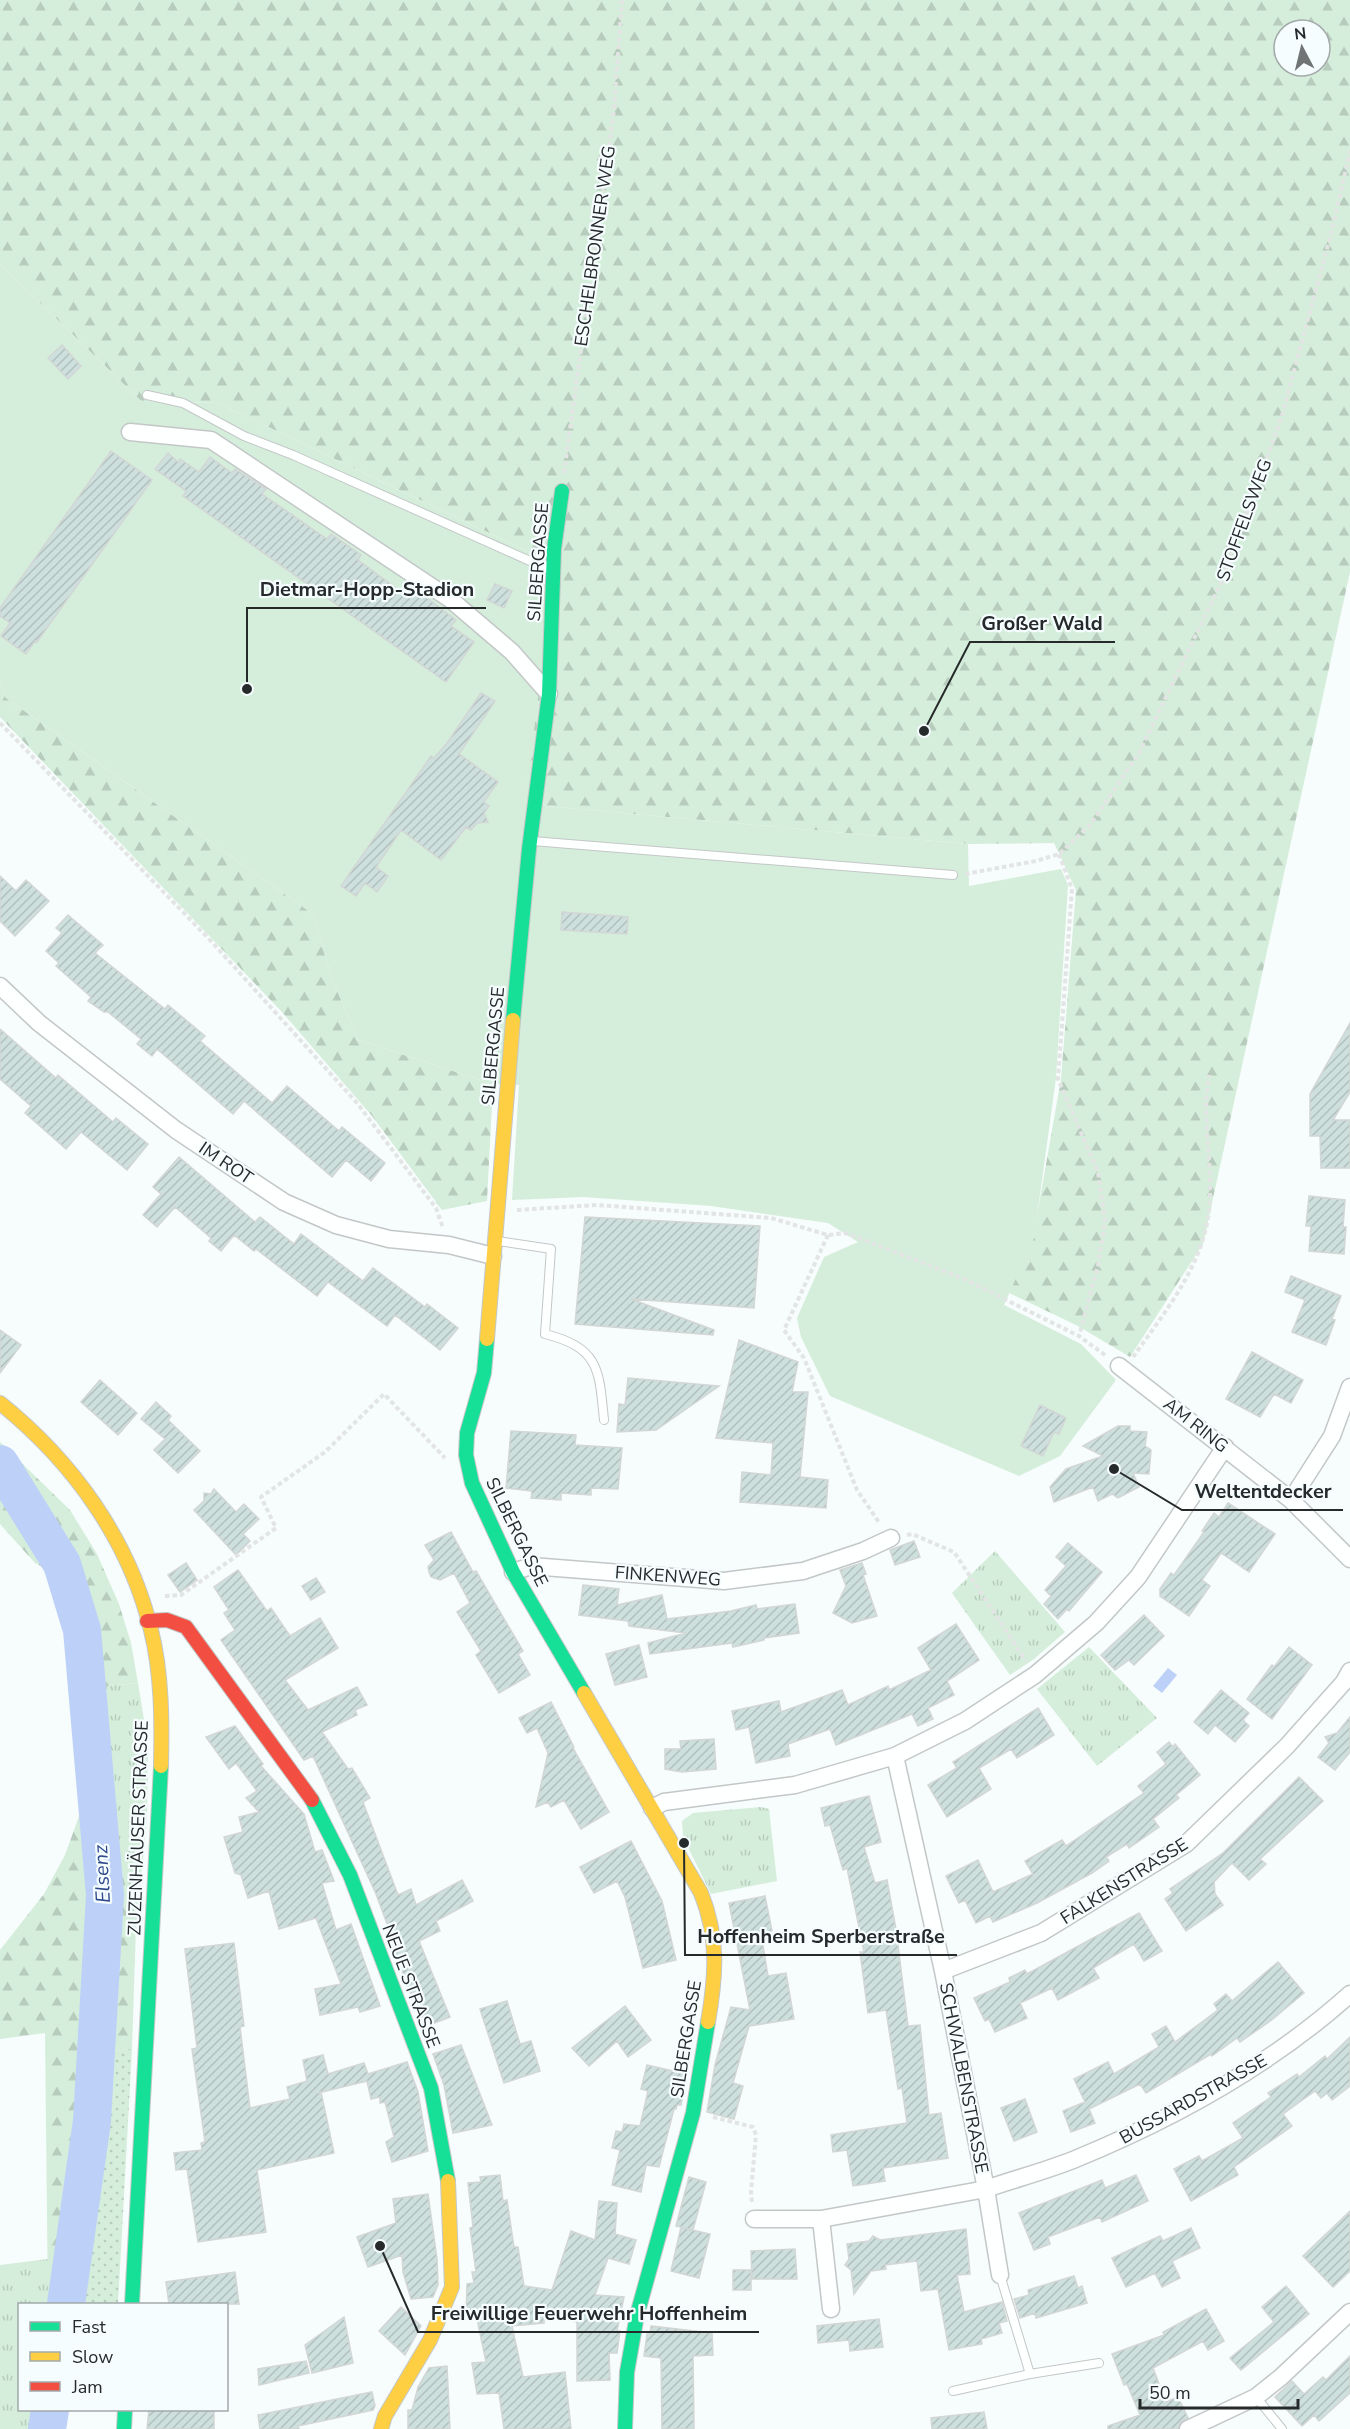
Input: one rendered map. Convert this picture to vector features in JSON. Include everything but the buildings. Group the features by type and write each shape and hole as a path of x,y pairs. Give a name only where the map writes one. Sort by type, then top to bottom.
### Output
{"street":[{"path":"130,432 211,440 450,599 512,652 549,694"},
{"name":"SILBERGASSE","path":"562,491 553,572 549,694 530,841 514,1002 484,1373 467,1433 466,1455 472,1483 513,1572 701,1893 707,1908 716,1957 714,1989 693,2113 637,2315 627,2372 625,2429"},
{"name":"IM ROT","path":"0,986 39,1023 176,1130 284,1202 336,1225 388,1239 493,1249"},
{"name":"AM RING","path":"1122,1368 1291,1500 1350,1559"},
{"path":"1291,1500 1332,1436 1350,1387"},
{"name":"ZUZENHÄUSER STRASSE","path":"0,1403 53,1449 75,1476 99,1513 123,1556 142,1598 154,1648 158,1681 161,1754 151,1987 132,2303"},
{"path":"652,1808 664,1802 795,1785 895,1756 965,1721 1035,1675 1096,1623 1138,1576 1224,1447"},
{"name":"FINKENWEG","path":"513,1572 531,1566 724,1581 803,1571 863,1551 891,1538"},
{"name":"NEUE STRASSE","path":"147,1621 167,1620 186,1628 308,1792 350,1875 431,2088 448,2183 452,2287 430,2340 385,2416 381,2429"},
{"name":"FALKENSTRASSE","path":"943,1971 1041,1933 1186,1844 1287,1746 1344,1682 1350,1671"},
{"name":"SCHWALBENSTRASSE","path":"895,1756 943,1971 986,2189"},
{"name":"BUSSARDSTRASSE","path":"754,2219 821,2219 986,2189 1071,2161 1138,2132 1183,2108 1281,2049 1350,1994"},
{"path":"986,2189 1000,2275"},
{"path":"821,2219 831,2309"},
{"path":"1188,2429 1256,2397 1281,2377 1350,2312"},
{"path":"124,2429 125,2411"}],"lane":[{"path":"147,395 183,403 244,436 293,455 553,572"},
{"path":"530,841 953,875"},
{"path":"493,1249 551,1249 545,1334 567,1340 588,1354 599,1375 604,1420"},
{"path":"1000,2275 1030,2374"},
{"path":"953,2391 1030,2374 1099,2363"},
{"path":"1256,2397 1282,2429"}],"path":[{"name":"ESCHELBRONNER WEG","path":"562,491 614,110 622,0"},
{"name":"STOFFELSWEG","path":"1059,854 1090,825 1138,755 1221,583 1281,419 1332,230 1350,151"},
{"path":"0,723 211,941 357,1102 436,1208 449,1245"},
{"path":"953,875 1036,861 1059,854 1072,889 1058,1079 1098,1172 1105,1221 1098,1266 1079,1336"},
{"path":"498,1211 597,1205 771,1218 828,1235 846,1233 964,1279 1079,1336 1122,1368 1194,1265 1206,1233 1210,1195 1206,1106 1209,1075"},
{"path":"828,1235 784,1330 804,1358 856,1491 891,1538 912,1534 954,1552 1035,1675"},
{"path":"142,1598 181,1595 276,1528 261,1497 325,1452 384,1394 449,1463"},
{"path":"703,2114 753,2127 756,2135 751,2191 754,2219"}],"green space":[{"path":"0,0 1350,0 1350,572 1203,1244 1130,1357 1078,1326 1009,1293 1033,1238 1061,1079 1076,890 1054,843 968,844 546,806 527,788 539,557 218,403 141,401 0,264"},
{"path":"0,264 141,401 218,403 539,557 541,673 527,788 546,806 968,844 969,886 1061,869 1068,885 1056,1078 1034,1238 1004,1305 1081,1344 1116,1380 1060,1456 1019,1476 830,1396 801,1337 797,1318 824,1257 858,1242 828,1223 711,1206 584,1197 512,1200 519,1085 493,1084 358,1040 331,976 313,914 6,698 0,683"},
{"path":"0,683 6,698 313,914 331,976 358,1040 493,1084 487,1201 442,1210 372,1116 281,1011 0,717"},
{"path":"0,1442 70,1510 97,1554 119,1604 131,1643 138,1683 107,1686 104,1708 110,1828 136,1925 132,2049 100,2052 71,2303 48,2303 45,2033 0,2039 0,1950 44,1894 65,1855 90,1786 74,1627 59,1576 35,1563 0,1524"},
{"path":"995,1551 1065,1632 1034,1659 1010,1675 952,1593"},
{"path":"1089,1647 1157,1718 1097,1766 1037,1689"},
{"path":"138,1683 148,1744 147,1820 136,1925 110,1828 104,1708 107,1686"},
{"path":"761,1807 769,1809 777,1881 711,1894 683,1837 682,1821 693,1813"},
{"path":"132,2049 118,2303 71,2303 100,2052"},
{"path":"48,2259 48,2303 18,2303 18,2411 46,2411 43,2429 0,2429 0,2265"}],"water":[{"path":"1168,1668 1177,1675 1162,1693 1153,1686"}],"waterway":[{"name":"Elsenz","path":"0,1464 62,1564 82,1630 105,1895 92,2121 66,2303"},
{"name":"Elsenz","path":"47,2429 50,2411"}],"traffic: fast":[{"path":"513,1020 529,849 549,694 554,549 562,491"},
{"path":"487,1339 484,1373 467,1433 466,1455 472,1483 513,1572 584,1693"},
{"path":"132,2303 161,1766"},
{"path":"312,1800 350,1875 431,2088 448,2181"},
{"path":"625,2429 627,2372 637,2315 693,2113 708,2022"},
{"path":"124,2429 125,2411"}],"traffic: slow":[{"path":"487,1339 513,1020"},
{"path":"0,1403 51,1450 74,1476 113,1533 128,1564 141,1596 155,1647 161,1698 161,1766"},
{"path":"584,1693 701,1893 711,1926 714,1957 713,1989 708,2022"},
{"path":"381,2429 385,2416 430,2340 452,2287 448,2181"}],"traffic: jam":[{"path":"147,1621 167,1620 186,1627 312,1800"}],"place":[{"name":"Dietmar-Hopp-Stadion","path":"247,689"},
{"name":"Großer Wald","path":"924,731"},
{"name":"Weltentdecker","path":"1114,1469"},
{"name":"Hoffenheim Sperberstraße","path":"684,1843"},
{"name":"Freiwillige Feuerwehr Hoffenheim","path":"380,2246"}]}
